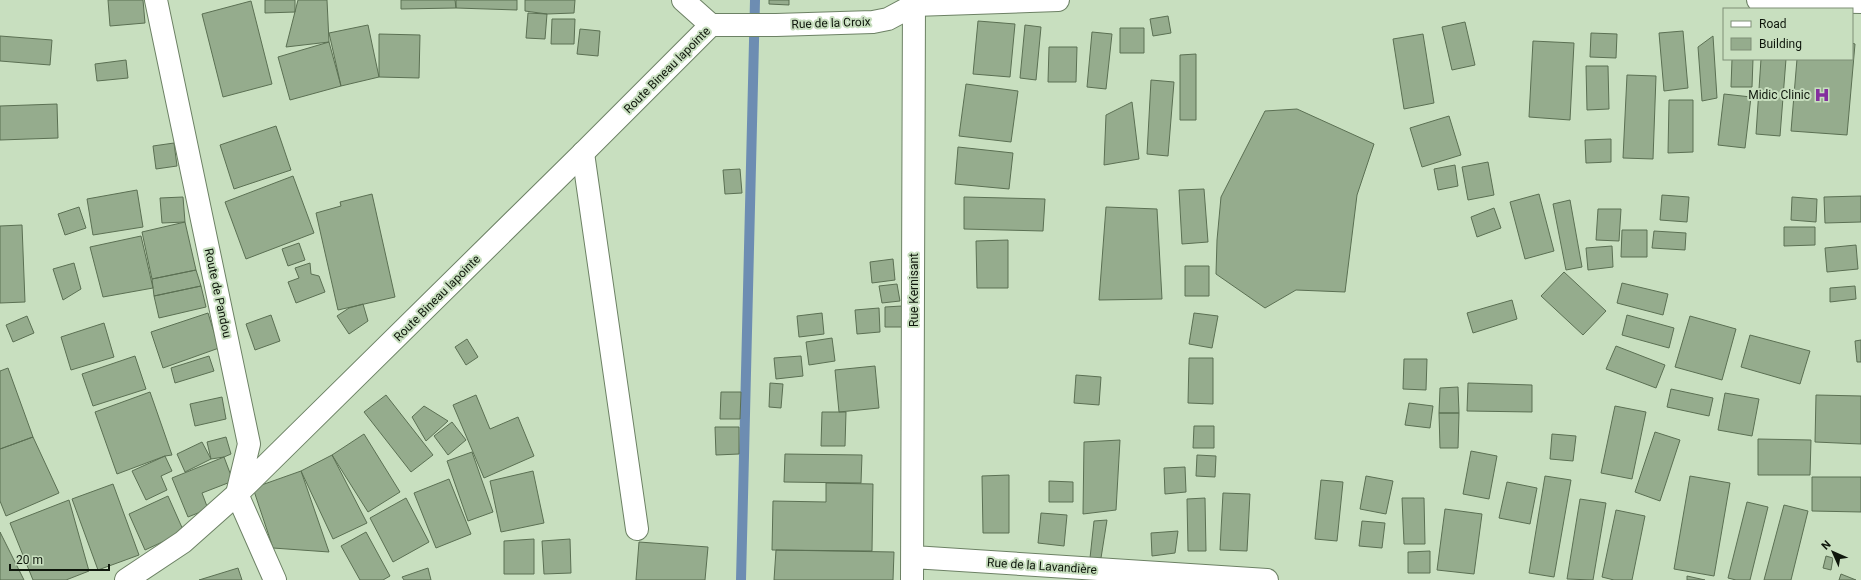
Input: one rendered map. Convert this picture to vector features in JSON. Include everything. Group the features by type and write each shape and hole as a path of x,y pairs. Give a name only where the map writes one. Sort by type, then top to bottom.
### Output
{"street":[{"name":"Route de Pandou","path":"156,0 249,444 237,494"},
{"path":"683,0 711,25"},
{"name":"Rue de la Croix","path":"744,25 874,22 888,19 914,2 1058,0"},
{"path":"1758,0 1861,2"},
{"name":"Rue Kernisant","path":"912,580 914,2"},
{"name":"Route Bineau lapointe","path":"126,580 183,542 237,494 711,25 744,25"},
{"path":"583,153 636,529"},
{"path":"237,494 275,580"},
{"name":"Rue de la Lavandière","path":"913,558 1267,580"}],"building":[{"path":"108,0 143,0 145,23 110,26"},
{"path":"265,0 295,0 295,12 265,13"},
{"path":"298,0 327,0 329,42 286,47"},
{"path":"401,0 455,0 456,8 401,9"},
{"path":"456,0 517,0 517,10 456,8"},
{"path":"525,0 575,0 574,13 547,14 525,11"},
{"path":"769,0 789,0 789,5 769,4"},
{"path":"251,1 272,84 223,97 202,14"},
{"path":"528,13 547,14 545,39 526,38"},
{"path":"1168,16 1171,33 1153,36 1150,19"},
{"path":"552,19 575,19 574,44 551,44"},
{"path":"978,21 1015,24 1010,77 973,74"},
{"path":"1465,22 1475,65 1452,70 1442,27"},
{"path":"368,25 379,77 341,86 329,33"},
{"path":"1025,25 1041,27 1036,80 1020,78"},
{"path":"1120,28 1144,28 1144,53 1120,53"},
{"path":"580,29 600,31 598,56 577,54"},
{"path":"1683,31 1688,88 1664,91 1659,33"},
{"path":"1092,32 1112,34 1106,89 1087,87"},
{"path":"1591,33 1617,34 1616,58 1590,57"},
{"path":"379,34 420,35 419,78 379,77"},
{"path":"1423,34 1434,103 1404,109 1393,39"},
{"path":"0,36 52,40 50,65 0,61"},
{"path":"1713,36 1717,98 1702,101 1698,47"},
{"path":"1533,41 1574,43 1570,120 1529,117"},
{"path":"329,42 341,86 290,100 278,57"},
{"name":"Midic Clinic","path":"1853,43 1855,44 1847,135 1791,131 1797,60 1853,60"},
{"path":"1049,47 1077,47 1076,82 1048,82"},
{"path":"1196,54 1196,120 1180,120 1180,55"},
{"path":"126,60 128,78 97,81 95,64"},
{"path":"1732,60 1753,60 1752,87 1731,87"},
{"path":"1761,60 1786,60 1780,136 1756,134"},
{"path":"1586,66 1608,66 1609,109 1587,110"},
{"path":"1627,75 1656,76 1653,159 1623,158"},
{"path":"1151,80 1174,82 1168,156 1147,154"},
{"path":"966,84 1018,91 1011,142 959,136"},
{"path":"1724,94 1751,97 1745,148 1718,145"},
{"path":"1669,100 1693,100 1693,152 1668,153"},
{"path":"1132,102 1139,159 1104,165 1106,115"},
{"path":"57,104 58,138 0,140 0,106"},
{"path":"1297,109 1374,144 1357,195 1345,292 1296,290 1265,308 1216,274 1217,240 1221,197 1265,111"},
{"path":"1449,116 1461,155 1422,167 1410,128"},
{"path":"276,126 291,170 234,189 220,145"},
{"path":"1611,139 1611,162 1586,163 1585,140"},
{"path":"174,143 177,166 156,169 153,146"},
{"path":"958,147 1013,153 1009,189 955,184"},
{"path":"1488,162 1494,195 1468,200 1462,167"},
{"path":"1455,165 1458,186 1438,190 1434,169"},
{"path":"740,169 742,193 725,194 723,170"},
{"path":"293,176 314,233 246,259 225,202"},
{"path":"1204,189 1208,242 1182,244 1179,190"},
{"path":"137,190 143,227 93,235 87,199"},
{"path":"372,194 395,297 338,310 316,213 341,206 340,202"},
{"path":"1539,194 1554,251 1525,259 1510,202"},
{"path":"1662,195 1689,197 1687,222 1660,220"},
{"path":"1861,196 1861,222 1825,223 1824,197"},
{"path":"183,197 185,222 162,223 160,198"},
{"path":"964,197 1045,199 1043,231 964,229"},
{"path":"1792,197 1817,199 1816,222 1791,220"},
{"path":"1570,200 1582,267 1566,270 1553,204"},
{"path":"79,207 86,228 65,235 58,214"},
{"path":"1106,207 1157,209 1162,299 1099,300"},
{"path":"1494,208 1501,228 1477,237 1471,217"},
{"path":"1598,209 1621,209 1619,241 1596,240"},
{"path":"185,222 196,270 152,279 142,232"},
{"path":"22,225 25,302 0,303 0,226"},
{"path":"1784,227 1815,227 1815,245 1784,246"},
{"path":"1622,230 1647,230 1647,257 1621,257"},
{"path":"1654,231 1686,233 1685,250 1652,248"},
{"path":"141,236 153,288 103,297 90,247"},
{"path":"1008,240 1008,288 977,288 976,241"},
{"path":"299,243 305,260 288,266 282,249"},
{"path":"1856,245 1858,269 1827,272 1825,248"},
{"path":"1612,246 1613,267 1588,270 1586,248"},
{"path":"893,259 895,280 872,283 870,262"},
{"path":"74,263 81,289 63,300 53,269"},
{"path":"310,263 311,274 319,276 325,292 296,303 288,282 299,278 295,268"},
{"path":"1185,266 1209,266 1209,296 1185,296"},
{"path":"196,270 201,286 154,296 152,279"},
{"path":"1564,272 1606,311 1583,335 1541,296"},
{"path":"1622,283 1668,294 1663,315 1617,303"},
{"path":"897,284 900,301 882,303 879,286"},
{"path":"201,286 206,307 159,318 154,296"},
{"path":"1855,286 1856,299 1830,302 1830,288"},
{"path":"1512,300 1517,319 1473,333 1467,313"},
{"path":"363,304 368,321 349,334 337,316 349,308"},
{"path":"902,306 902,327 885,327 885,307"},
{"path":"879,308 880,332 857,334 855,310"},
{"path":"208,313 219,348 163,368 151,332"},
{"path":"822,313 824,334 799,337 797,316"},
{"path":"1194,313 1218,316 1212,348 1189,344"},
{"path":"271,315 280,341 255,350 246,324"},
{"path":"1627,315 1674,328 1669,348 1622,335"},
{"path":"27,316 34,333 13,342 6,325"},
{"path":"1690,316 1736,329 1722,380 1675,367"},
{"path":"104,323 114,357 71,370 61,337"},
{"path":"1750,335 1810,351 1800,384 1741,367"},
{"path":"832,338 835,361 809,365 806,342"},
{"path":"467,339 478,357 466,365 455,347"},
{"path":"1861,340 1861,362 1857,362 1855,341"},
{"path":"1616,346 1665,365 1656,388 1606,369"},
{"path":"135,356 146,389 93,406 82,374"},
{"path":"209,356 214,371 175,383 171,368"},
{"path":"801,356 803,376 776,379 774,358"},
{"path":"1189,358 1213,358 1213,404 1188,403"},
{"path":"1404,359 1427,359 1426,390 1403,389"},
{"path":"875,366 879,408 839,412 835,370"},
{"path":"8,368 33,437 0,449 0,371"},
{"path":"1076,375 1101,377 1099,405 1074,403"},
{"path":"770,383 783,384 781,408 769,407"},
{"path":"1468,383 1532,385 1532,412 1467,411"},
{"path":"1458,387 1459,413 1439,413 1440,388"},
{"path":"1671,389 1713,398 1709,416 1667,407"},
{"path":"150,392 172,455 165,456 117,474 95,412"},
{"path":"721,392 741,392 740,419 720,419"},
{"path":"1725,393 1759,399 1752,436 1718,430"},
{"path":"386,395 433,455 411,472 364,412"},
{"path":"476,395 490,429 518,417 534,456 484,478 453,405"},
{"path":"1816,395 1861,396 1861,444 1815,442"},
{"path":"222,397 226,419 195,426 190,404"},
{"path":"1409,403 1433,406 1430,428 1405,425"},
{"path":"424,406 448,421 426,441 412,417"},
{"path":"1615,406 1646,412 1632,479 1601,473"},
{"path":"822,412 846,412 845,446 821,446"},
{"path":"1439,413 1459,413 1458,448 1440,448"},
{"path":"452,422 466,440 448,455 434,436"},
{"path":"1194,426 1214,426 1214,448 1193,448"},
{"path":"715,427 739,427 739,454 716,455"},
{"path":"1655,432 1680,440 1660,501 1635,492"},
{"path":"364,434 400,492 368,512 332,455"},
{"path":"1552,434 1576,436 1573,461 1550,459"},
{"path":"33,437 59,493 6,516 0,501 0,449"},
{"path":"226,437 231,454 224,457 211,459 207,442"},
{"path":"1758,439 1811,440 1810,475 1758,475"},
{"path":"1120,440 1116,510 1083,514 1084,442"},
{"path":"202,442 211,459 185,472 177,454"},
{"path":"1471,451 1497,456 1489,499 1463,494"},
{"path":"472,452 493,512 468,521 447,461"},
{"path":"785,454 862,455 861,483 784,482"},
{"path":"332,455 367,523 333,539 301,471"},
{"path":"1197,455 1216,456 1215,477 1196,476"},
{"path":"165,456 172,471 161,476 167,490 146,500 132,471"},
{"path":"224,457 233,481 202,493 208,509 188,517 172,478"},
{"path":"1185,467 1186,492 1165,494 1164,468"},
{"path":"301,471 329,552 273,548 253,488"},
{"path":"533,471 544,523 501,532 490,481"},
{"path":"1009,475 1009,533 983,533 982,476"},
{"path":"1366,476 1393,481 1386,514 1360,509"},
{"path":"1545,476 1571,480 1554,577 1529,573"},
{"path":"1690,476 1730,483 1714,576 1674,569"},
{"path":"1812,477 1861,477 1861,512 1812,511"},
{"path":"449,479 471,534 436,548 414,493"},
{"path":"1321,480 1343,482 1337,541 1315,539"},
{"path":"1049,481 1073,482 1073,502 1049,502"},
{"path":"1507,482 1537,488 1530,524 1499,518"},
{"path":"826,483 873,484 872,551 772,550 773,501 826,502"},
{"path":"113,484 139,555 98,570 72,499"},
{"path":"1223,493 1250,494 1247,551 1220,550"},
{"path":"168,496 184,532 145,550 129,514"},
{"path":"406,498 429,542 393,562 370,518"},
{"path":"1205,498 1206,551 1188,551 1187,499"},
{"path":"1402,498 1424,498 1425,544 1404,544"},
{"path":"1580,499 1606,503 1593,580 1567,579"},
{"path":"69,500 89,571 66,580 33,580 10,523"},
{"path":"1747,502 1768,507 1750,580 1736,580 1728,578"},
{"path":"1784,505 1808,511 1791,580 1764,580"},
{"path":"1445,509 1482,514 1474,574 1437,570"},
{"path":"1616,510 1645,516 1632,580 1614,580 1602,577"},
{"path":"1041,513 1067,515 1064,546 1038,543"},
{"path":"1107,520 1101,558 1090,558 1094,521"},
{"path":"1362,521 1385,523 1382,548 1359,546"},
{"path":"1178,531 1175,553 1152,556 1151,533"},
{"path":"0,532 24,580 0,580"},
{"path":"366,532 390,576 383,580 360,580 341,546"},
{"path":"534,539 534,574 504,574 504,541"},
{"path":"570,539 571,573 544,574 542,541"},
{"path":"639,542 708,547 705,580 636,580"},
{"path":"776,550 894,552 893,580 774,580"},
{"path":"1430,551 1430,573 1408,573 1408,552"},
{"path":"1826,556 1833,558 1831,570 1823,568"},
{"path":"238,568 242,580 199,580"},
{"path":"428,568 431,580 404,580 402,577"},
{"path":"1841,574 1856,580 1839,580"},
{"path":"1687,576 1705,580 1687,580"}],"waterway":[{"path":"741,580 755,0"}],"place":[{"name":"Midic Clinic","path":"1822,95"}]}
